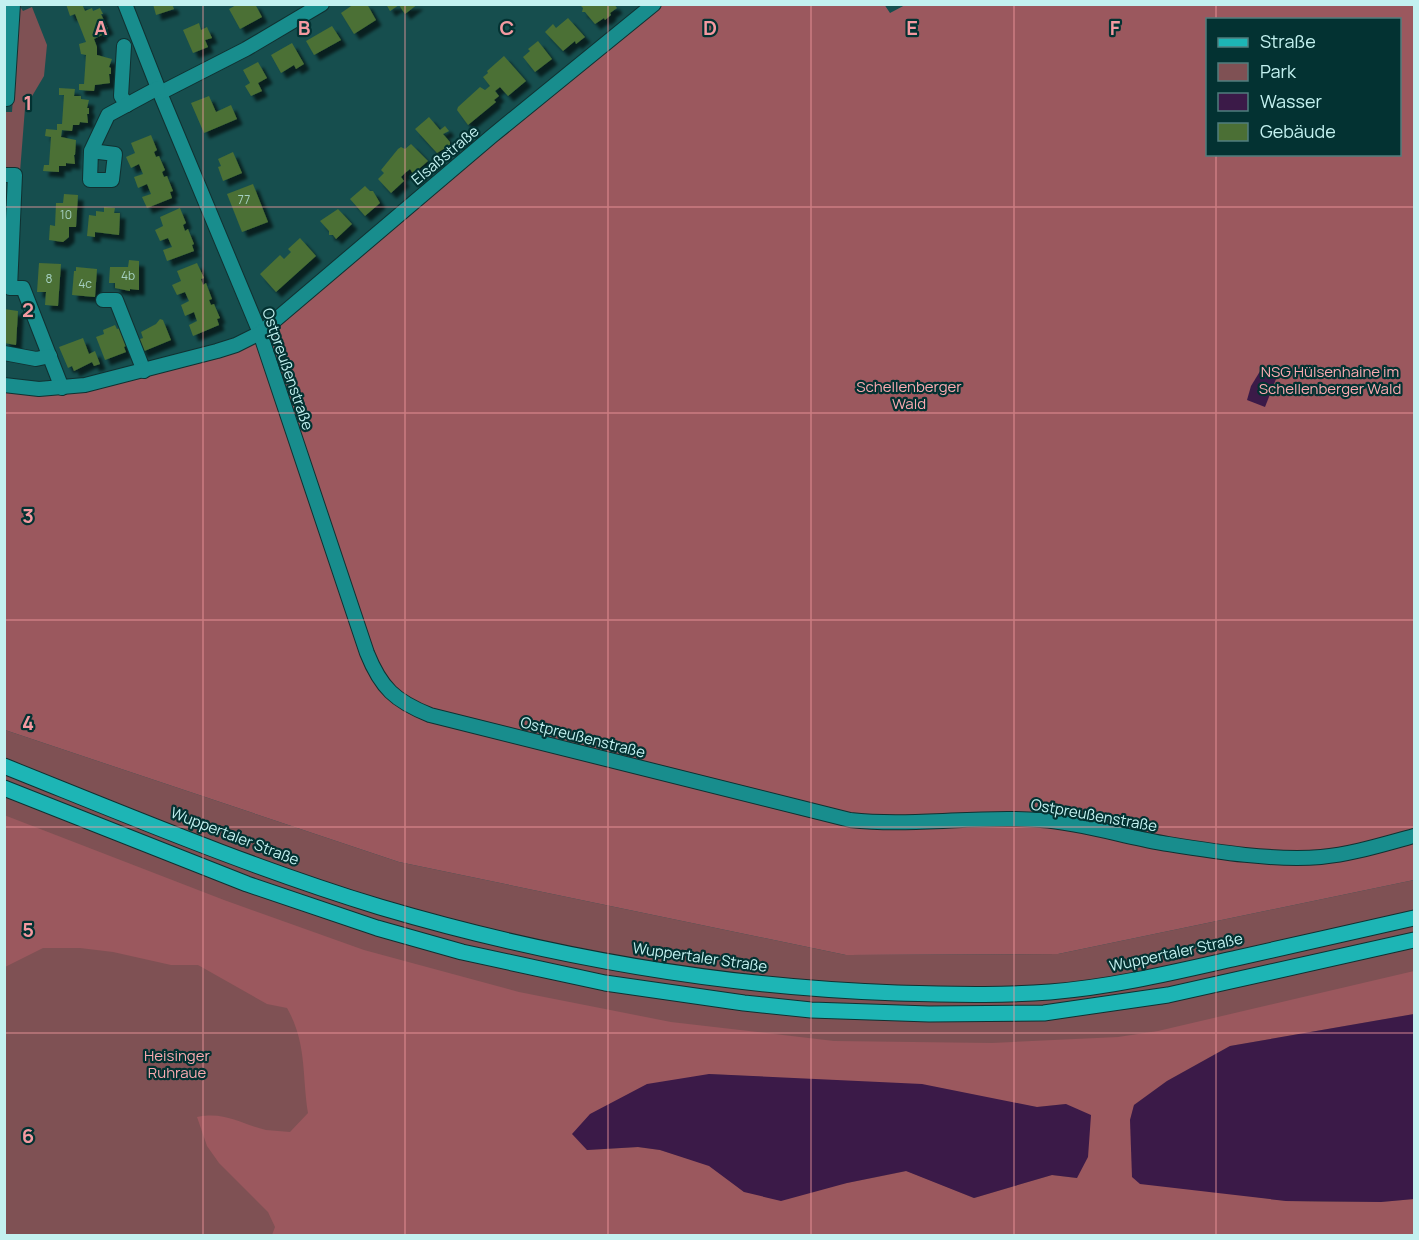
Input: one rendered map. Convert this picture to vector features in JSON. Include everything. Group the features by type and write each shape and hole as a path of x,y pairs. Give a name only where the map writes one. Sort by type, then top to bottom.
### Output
{"main road":[{"name":"Wuppertaler Straße","path":"4,766 242,859 377,906 527,946 599,961 677,974 760,984 836,991 923,994 986,995 1052,992 1172,973 1414,918"},
{"path":"4,788 247,884 388,931 462,952 604,983 744,1004 811,1010 906,1013 1044,1013 1168,995 1414,940"}],"street":[{"path":"4,99 7,99 13,4"},
{"name":"Ostpreußenstraße","path":"125,4 260,333 367,653 379,679 388,691 409,707 483,729 850,820 895,823 1009,818 1045,820 1172,844 1252,855 1294,857 1342,854 1414,836"},
{"path":"91,151 108,115 246,49 322,4"},
{"name":"Elsaßstraße","path":"4,385 39,389 85,386 236,345 260,333 492,136 654,4"},
{"path":"124,46 122,96 127,105"},
{"path":"4,175 15,176 9,205 7,287 23,288 62,388"},
{"path":"103,300 116,300 144,371"},
{"path":"4,353 36,359 50,356"}],"green space":[{"name":"Schellenberger Wald","path":"884,4 890,13 907,4 1414,5 1414,880 1058,954 846,955 399,862 5,730 4,386 38,391 238,346 659,5"},
{"path":"19,5 23,11 32,7 47,45 44,76 25,108 20,172 5,171 4,112 12,112"},
{"name":"Heisinger Ruhraue","path":"5,730 399,862 846,955 1058,954 1414,880 1414,1235 5,1236"},
{"path":"4,815 224,900 364,950 519,992 671,1022 834,1041 992,1043 1118,1037 1158,1031 1414,971 1414,1014 1230,1046 1167,1081 1134,1105 1130,1120 1257,1197 1323,1202 1381,1202 1414,1199 1414,1235 272,1235 275,1227 268,1212 219,1163 207,1146 197,1117 225,1117 266,1130 290,1132 308,1113 301,1047 287,1008 267,1004 198,965 171,965 113,952 80,948 43,948 5,967","holes":["709,1074 815,1080 1037,1107 1066,1104 1077,1178 1052,1175 974,1198 907,1171 847,1183 744,1192 709,1165 660,1150 638,1147 587,1150"]}],"water":[{"path":"1262,368 1278,374 1265,407 1247,400 1251,386"},
{"path":"1414,1014 1414,1199 1381,1202 1286,1201 1140,1184 1132,1177 1130,1120 1134,1105 1167,1081 1230,1046"},
{"path":"709,1074 922,1084 1037,1107 1066,1104 1091,1115 1088,1157 1077,1178 1052,1175 974,1198 906,1171 847,1183 781,1201 744,1192 709,1166 660,1150 638,1147 587,1150 572,1134 590,1114 647,1084"}],"building":[{"path":"66,4 82,4 85,11 100,8 108,29 94,39 97,55 112,59 109,67 111,68 110,83 95,85 94,91 79,90 79,84 84,84 86,55 81,54 79,44 86,42 75,14 70,16"},
{"path":"153,4 172,4 174,9 156,15"},
{"path":"238,4 255,4 262,17 240,29 229,9"},
{"path":"354,4 367,4 376,20 354,34 341,13"},
{"path":"386,4 418,4 405,14 399,5 390,11"},
{"path":"579,4 614,4 617,8 605,20 604,18 595,24 585,12 582,12 583,8"},
{"path":"568,18 585,37 576,44 575,41 563,51 545,32 553,24 556,28"},
{"path":"199,23 201,30 207,27 212,38 205,40 208,47 193,53 183,30"},
{"path":"332,26 341,40 314,55 306,41"},
{"path":"538,41 552,59 535,72 523,57 530,51 528,49"},
{"path":"292,43 304,64 296,69 294,65 281,73 271,55"},
{"path":"504,56 526,81 508,96 500,87 495,91 499,96 494,100 496,102 468,125 457,110 458,107 480,87 485,90 490,86 483,77"},
{"path":"258,62 267,78 258,83 262,91 251,96 245,86 250,83 243,70"},
{"path":"59,88 75,89 74,96 81,96 81,99 89,100 88,123 80,122 79,125 73,125 72,131 62,130 61,137 76,140 75,164 66,163 66,166 59,166 59,172 43,171 44,165 49,165 51,137 45,136 46,129 57,130 57,124 62,124 64,95 59,95"},
{"path":"209,96 216,112 231,105 237,119 204,133 191,103"},
{"path":"429,117 440,130 445,126 449,131 443,134 450,145 437,153 415,129"},
{"path":"151,135 157,150 154,152 156,157 159,156 165,170 162,172 164,177 167,176 173,191 170,192 172,198 147,208 142,197 151,194 147,184 138,188 134,177 143,174 139,164 131,168 126,157 135,153 131,143"},
{"path":"411,144 428,161 413,174 410,169 405,173 401,177 404,181 391,193 378,179 384,173 381,170 398,149 401,147 405,149"},
{"path":"233,152 242,173 223,181 218,159"},
{"path":"253,184 268,222 242,232 227,194"},
{"path":"365,186 373,191 380,203 365,216 350,199"},
{"path":"64,194 78,195 76,227 69,227 69,237 63,242 49,240 50,225 55,226 56,203 63,203"},
{"path":"104,207 115,208 114,213 120,213 119,235 95,232 95,237 87,236 89,215 96,216 96,211 104,212"},
{"path":"180,208 186,223 183,225 185,231 188,229 194,244 192,245 194,251 167,261 163,250 172,247 168,238 160,241 155,230 163,226 160,217"},
{"path":"338,209 352,224 336,239 333,235 329,235 329,231 320,221"},
{"path":"300,238 316,256 276,292 260,274 280,255 284,259 291,252 288,249"},
{"path":"129,260 139,261 139,290 115,288 115,283 109,283 110,267 128,267"},
{"path":"39,263 61,264 58,306 45,305 46,292 37,292"},
{"path":"197,263 204,278 201,279 203,285 206,283 212,299 209,300 211,305 214,304 220,318 217,319 219,325 193,336 189,325 197,321 194,312 185,316 181,305 189,301 185,292 177,295 172,285 181,281 177,271"},
{"path":"76,267 97,269 95,297 72,295"},
{"path":"4,309 18,311 16,345 4,343"},
{"path":"160,319 163,320 171,340 142,352 137,340 143,338 141,332 156,324"},
{"path":"115,325 117,329 123,327 130,344 124,347 126,352 105,360 96,337 104,334 103,330"},
{"path":"83,338 89,354 95,351 100,364 94,366 92,362 74,371 72,366 68,368 59,347"}],"park label":[{"name":"NSG Hülsenhaine im Schellenberger Wald","path":"1330,380"}]}
